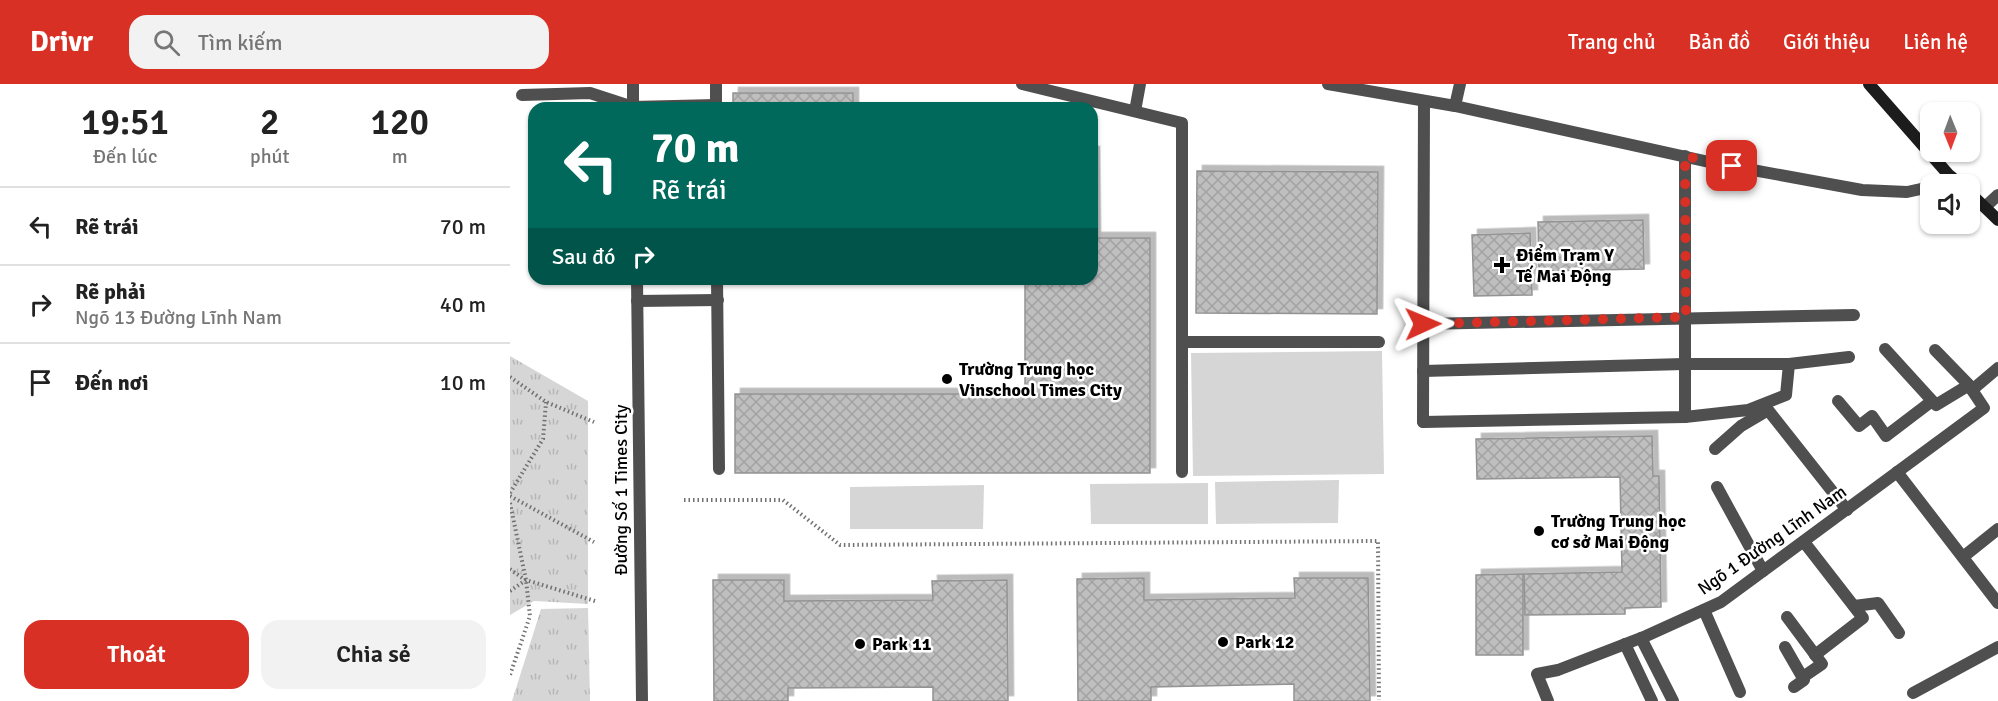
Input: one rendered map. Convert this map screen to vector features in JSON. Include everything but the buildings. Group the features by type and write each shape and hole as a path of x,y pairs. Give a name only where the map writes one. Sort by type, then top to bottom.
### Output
{"main road":[{"path":"1869,84 1948,174"},
{"path":"1980,202 1998,220"}],"street":[{"path":"633,84 633,102"},
{"path":"716,84 716,102"},
{"path":"1022,84 1097,102"},
{"path":"1135,111 1140,84"},
{"path":"1328,84 1455,106 1685,156 1862,190 1907,192 1920,189"},
{"path":"1455,106 1460,84"},
{"path":"522,95 590,93 616,102"},
{"path":"1424,101 1423,422 1685,417 1748,410 1786,395 1789,364"},
{"path":"1098,102 1182,123 1182,472"},
{"path":"1685,156 1685,417"},
{"path":"1985,207 1998,195"},
{"name":"Đường Số 1 Times City","path":"637,285 642,701"},
{"path":"717,285 719,469"},
{"path":"638,301 718,300"},
{"path":"1423,324 1854,315"},
{"path":"1182,342 1379,342"},
{"path":"1885,349 1936,405 1971,388 1998,368"},
{"path":"1935,350 1971,388"},
{"path":"1423,371 1684,364 1789,364 1849,357"},
{"name":"Ngõ 1 Đường Lĩnh Nam","path":"1548,701 1537,674 1558,670 1641,638 1721,602 1984,408 1971,388"},
{"path":"1838,401 1858,426 1872,416 1886,436 1932,400"},
{"path":"1715,449 1742,426 1768,410 1847,510"},
{"path":"1897,472 1998,603"},
{"path":"1718,487 1763,571"},
{"path":"1963,557 1998,529"},
{"path":"1803,542 1863,618 1815,655"},
{"path":"1854,606 1878,603 1899,633"},
{"path":"1704,610 1740,692"},
{"path":"1787,617 1822,664 1803,677 1804,680 1794,687"},
{"path":"1641,638 1672,701"},
{"path":"1625,644 1652,701"},
{"path":"1785,647 1803,677"},
{"path":"1913,693 1998,647"}],"path":[{"path":"510,376 546,402 594,422"},
{"path":"546,402 543,439 510,495 594,542"},
{"path":"684,500 783,500 840,545 1378,541 1379,700"},
{"path":"510,502 526,580 530,616 510,675"},
{"path":"510,569 526,580 595,601"},
{"path":"510,591 526,580"}],"green space":[{"path":"1382,351 1384,474 1193,476 1191,353"},
{"path":"510,356 588,401 588,604 534,601 510,615"},
{"path":"1339,480 1338,523 1216,524 1215,482"},
{"path":"1208,483 1208,524 1091,524 1090,484"},
{"path":"984,485 983,529 850,529 850,487"},
{"path":"588,608 590,701 512,701 541,609"}],"place":[{"name":"Điểm Trạm Y Tế Mai Động","path":"1502,265"},
{"name":"Trường Trung học Vinschool Times City","path":"947,379"},
{"name":"Trường Trung học cơ sở Mai Động","path":"1539,531"},
{"name":"Park 12","path":"1223,642"},
{"name":"Park 11","path":"860,644"}],"route":[{"path":"1423,324 1686,317 1685,156 1732,166"}]}
